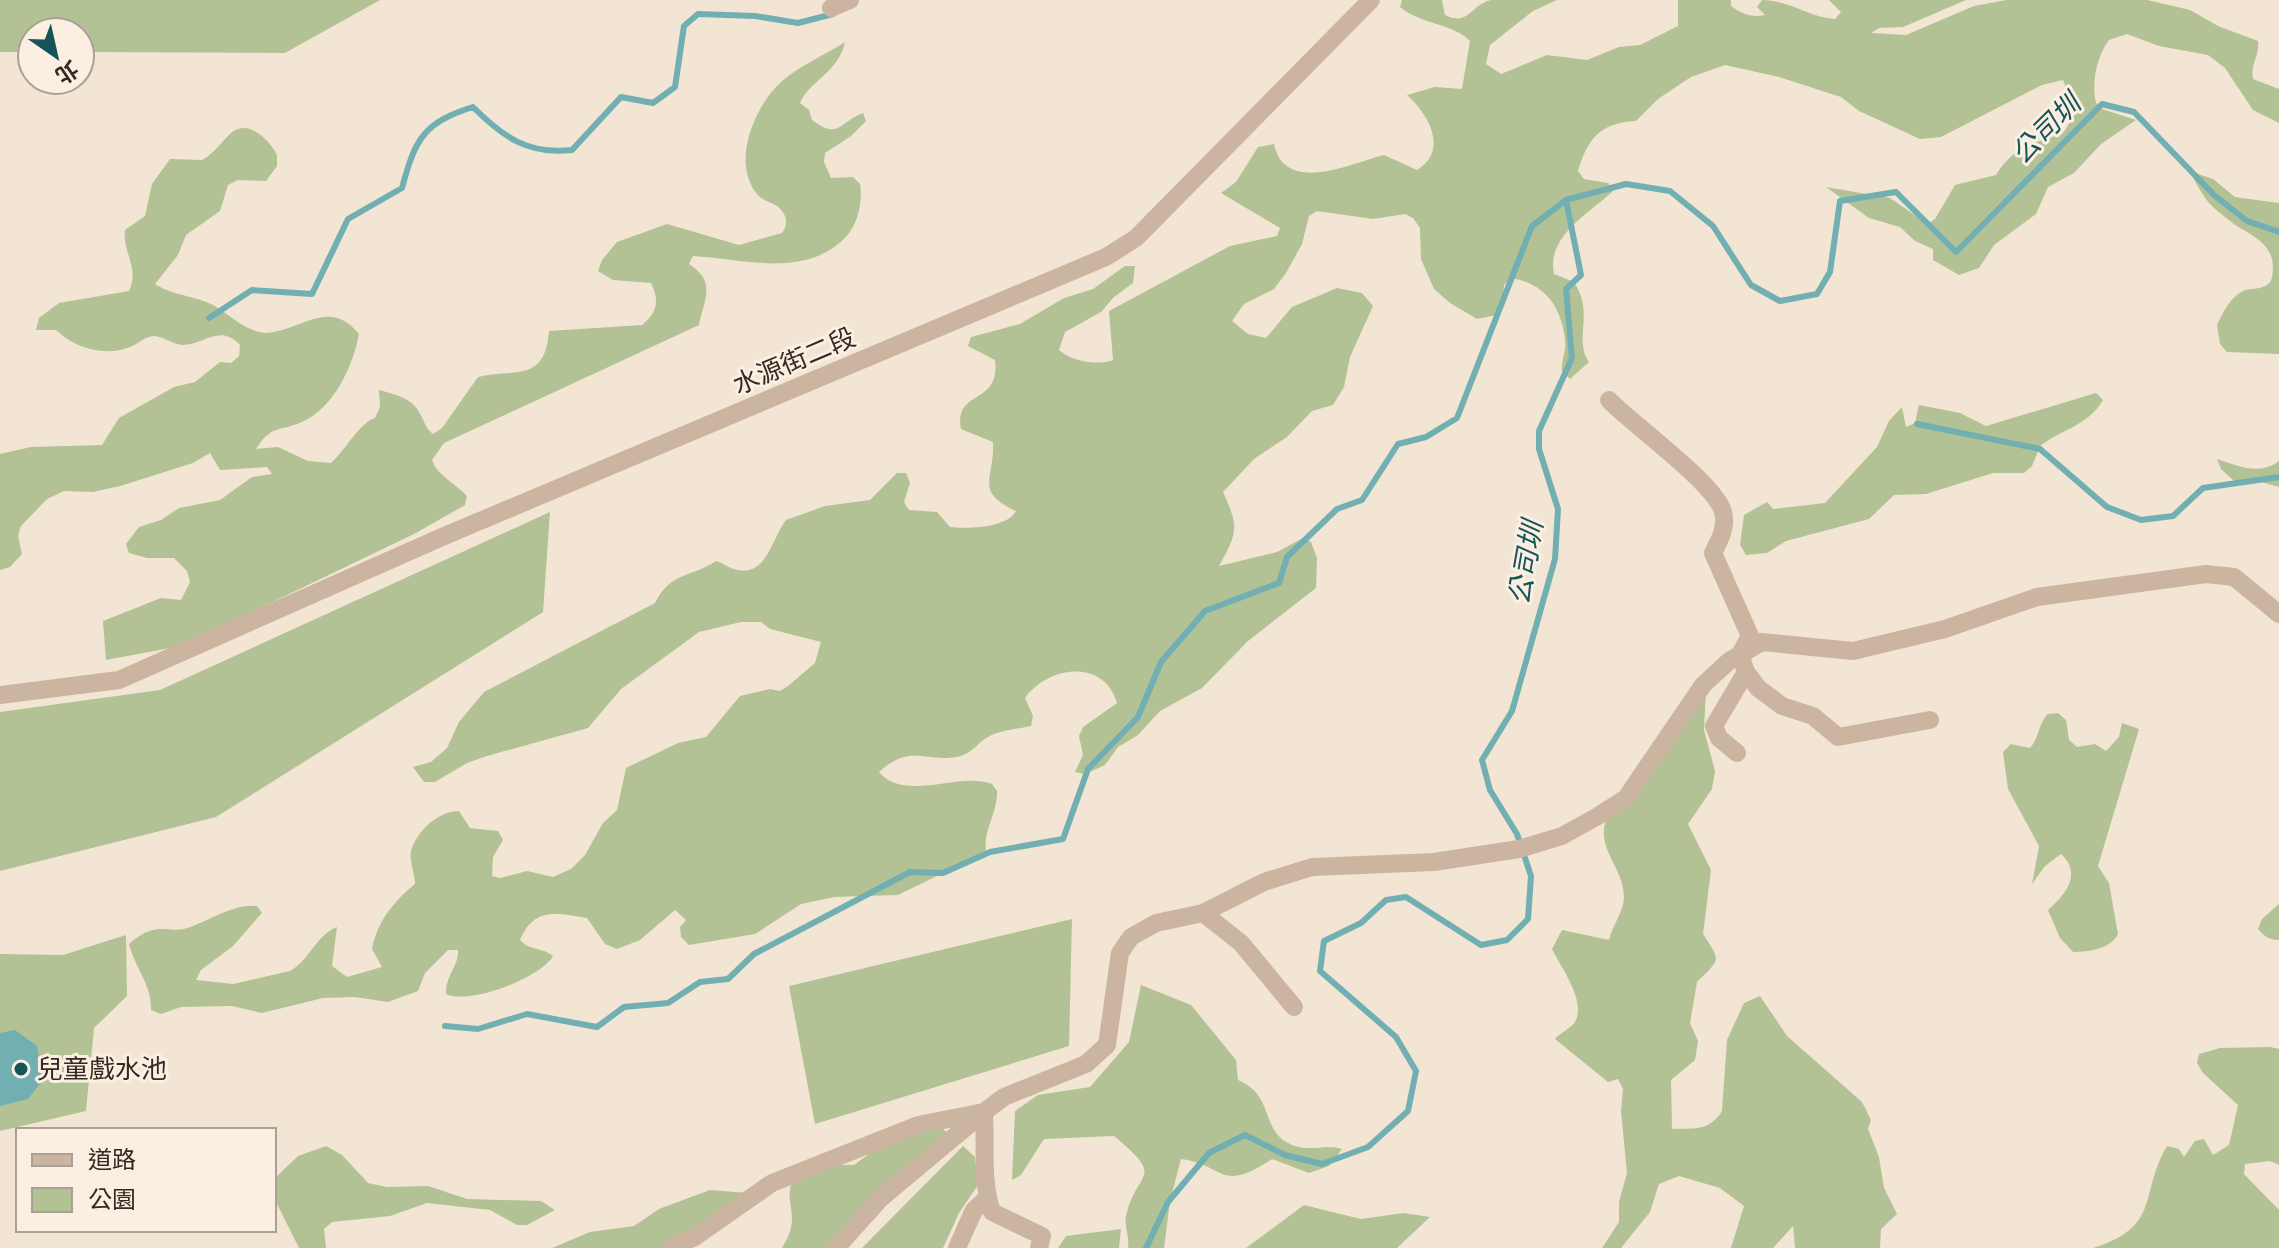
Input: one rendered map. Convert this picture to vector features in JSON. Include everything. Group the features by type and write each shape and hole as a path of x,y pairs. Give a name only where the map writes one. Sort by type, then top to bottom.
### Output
{"street":[{"path":"831,8 850,0"},
{"name":"水源街二段","path":"0,695 119,680 442,537 1106,257 1136,238 1371,0"},
{"path":"1609,400 1639,430 1696,475 1723,509 1725,529 1713,553 1750,636 1743,663 1714,726 1719,738 1737,753"},
{"path":"836,1248 881,1198 1004,1097 1086,1064 1107,1045 1120,953 1131,937 1156,923 1203,913 1264,882 1312,867 1434,862 1527,847 1562,836 1626,798 1703,685 1743,663 1762,642 1853,651 1945,629 2037,597 2206,574 2234,577 2279,614"},
{"path":"1743,663 1758,688 1782,706 1813,716 1838,737 1930,720"},
{"path":"1203,913 1241,943 1294,1007"},
{"path":"984,1112 987,1162 984,1189 992,1212 1042,1236 1039,1248"},
{"path":"671,1248 695,1237 772,1183 918,1125 984,1112"},
{"path":"957,1248 974,1210 987,1198"}],"green space":[{"path":"0,0 380,0 285,53 96,52 96,16 16,16 16,52 0,52"},
{"path":"1402,0 1442,0 1445,15 1460,18 1491,0 1557,0 1533,11 1490,45 1486,64 1501,74 1547,55 1587,60 1619,47 1640,45 1678,26 1678,0 1731,0 1731,6 1735,9 1756,16 1765,15 1757,7 1762,0 1772,1 1835,19 1841,12 1829,0 1966,0 1903,27 1879,28 1871,33 1906,35 1974,6 2006,0 2147,0 2190,10 2218,26 2258,41 2253,79 2279,89 2279,123 2253,110 2225,68 2208,55 2159,46 2127,34 2109,40 2096,70 2096,103 2102,109 2136,120 2101,144 2074,173 2048,187 2036,214 1994,245 1979,268 1959,275 1933,260 1933,249 1915,241 1900,227 1869,218 1826,187 1890,198 1928,224 1935,219 1955,185 1996,175 2017,152 2033,143 2062,134 2071,115 2063,80 2042,85 1941,137 1920,139 1859,111 1841,97 1779,77 1725,65 1691,77 1658,99 1636,121 1613,125 1597,134 1582,159 1578,171 1584,179 1608,183 1613,191 1572,226 1563,237 1553,260 1554,274 1574,282 1583,305 1583,344 1589,362 1570,379 1562,371 1565,343 1560,317 1550,299 1534,286 1511,278 1504,285 1503,306 1497,315 1477,319 1434,289 1421,259 1420,228 1413,218 1405,214 1373,219 1317,211 1309,216 1302,244 1274,289 1244,304 1232,321 1248,334 1266,338 1292,307 1337,288 1362,293 1373,306 1350,357 1344,387 1333,405 1312,411 1287,437 1254,459 1223,492 1234,529 1219,566 1277,552 1303,538 1311,542 1317,558 1316,588 1248,641 1202,688 1160,711 1138,735 1118,747 1105,765 1085,774 1075,772 1083,755 1079,736 1083,727 1117,703 1100,679 1088,673 1075,672 1047,679 1025,698 1033,716 1031,726 993,735 961,756 908,756 879,772 890,781 903,785 964,781 992,784 997,791 995,806 986,850 978,856 898,895 835,897 801,904 755,934 689,945 681,937 680,927 686,920 675,910 640,940 617,949 605,944 587,918 556,914 539,917 520,940 553,956 520,981 471,996 446,994 458,950 448,950 425,973 418,991 388,1002 355,997 323,998 262,1013 232,1006 181,1007 161,1014 151,1010 146,984 129,944 148,931 184,929 232,909 257,906 262,913 233,946 201,970 196,980 233,984 290,971 303,961 323,936 337,927 332,966 347,977 382,967 372,949 374,939 388,913 415,884 411,851 423,830 436,818 459,811 470,828 498,831 503,840 493,857 492,876 500,878 527,871 553,877 571,869 585,855 603,823 617,810 626,768 678,743 706,737 740,696 770,689 780,691 815,663 821,642 770,629 761,622 741,622 699,632 621,689 588,728 487,756 467,763 435,782 424,782 413,767 431,762 447,748 459,722 484,692 655,603 675,580 716,561 734,569 745,571 754,568 766,556 786,520 825,506 870,500 897,473 906,473 910,483 904,502 909,510 937,512 950,527 986,526 1011,517 1016,511 1003,504 990,490 993,442 961,429 960,416 964,408 985,392 995,375 995,360 968,346 971,337 1020,324 1064,298 1093,289 1125,266 1135,266 1133,283 1101,312 1065,332 1059,350 1084,361 1100,363 1113,360 1109,311 1230,246 1277,236 1280,228 1221,193 1236,182 1258,147 1274,144 1281,160 1291,169 1305,172 1338,169 1384,155 1417,170 1427,162 1434,143 1428,122 1407,95 1435,87 1462,89 1470,41 1455,31 1408,13 1400,7"},
{"path":"845,42 837,61 800,103 809,110 812,120 828,129 838,128 863,113 866,121 851,136 825,153 824,162 831,178 853,177 860,184 859,212 846,237 830,250 793,262 693,256 689,264 706,284 699,325 444,443 432,460 442,474 467,496 465,505 414,534 181,646 106,660 103,621 161,598 181,600 190,582 187,571 174,558 147,558 129,553 126,544 139,527 161,520 179,508 220,500 252,477 272,474 267,467 220,470 210,453 193,463 120,486 93,492 64,491 47,499 21,526 18,536 22,554 10,567 0,570 0,454 31,447 102,445 119,418 174,387 195,382 220,362 231,363 239,356 240,345 233,339 219,335 182,345 153,336 120,350 100,351 72,342 56,330 36,330 39,318 59,303 129,291 133,275 125,230 145,216 152,184 170,159 202,160 231,133 245,128 264,138 277,155 277,166 266,181 238,180 228,185 220,211 186,235 178,255 155,284 213,305 241,324 265,333 328,317 349,324 359,334 347,372 324,407 302,422 272,432 256,449 278,447 308,461 331,463 363,426 375,418 380,407 379,390 412,403 433,434 442,428 478,377 534,366 546,348 549,331 642,325 656,306 651,283 613,280 598,271 602,260 617,242 667,224 739,245 782,233 786,222 784,214 777,206 760,197 749,181 746,151 749,135 762,106 781,82"},
{"path":"2189,171 2213,179 2235,197 2279,203 2279,354 2227,352 2220,344 2217,325 2227,306 2243,291 2268,284 2273,262 2262,242 2209,203"},
{"path":"2096,393 2103,400 2097,409 2040,446 2032,466 2024,473 1993,473 1926,494 1894,495 1869,519 1786,541 1767,553 1746,555 1740,545 1744,515 1767,502 1773,509 1825,503 1877,447 1889,421 1902,407 1906,427 1915,423 1919,405 1960,413 1986,426"},
{"path":"2217,459 2256,469 2279,461 2279,487 2258,481 2235,482 2221,469"},
{"path":"550,512 543,612 216,817 0,871 0,712 160,690"},
{"path":"1706,689 1704,730 1715,771 1712,789 1688,824 1711,870 1703,934 1716,960 1697,982 1690,1023 1698,1041 1695,1060 1671,1080 1672,1129 1706,1126 1722,1111 1727,1040 1744,1003 1760,996 1787,1036 1862,1102 1871,1120 1868,1129 1879,1157 1884,1188 1897,1214 1881,1229 1880,1248 1795,1248 1793,1226 1773,1248 1731,1248 1744,1206 1720,1188 1679,1176 1659,1184 1650,1212 1621,1248 1602,1248 1619,1222 1619,1202 1627,1173 1621,1111 1623,1089 1618,1079 1608,1082 1555,1039 1575,1022 1578,1004 1552,949 1562,930 1609,940 1624,897 1620,878 1605,842 1605,823"},
{"path":"2058,713 2066,720 2069,740 2077,747 2095,744 2106,751 2119,737 2122,723 2139,729 2098,866 2109,883 2118,934 2105,946 2085,951 2073,952 2060,938 2048,910 2065,891 2071,877 2071,869 2061,854 2045,866 2032,884 2039,846 2008,789 2003,752 2011,744 2030,748 2048,714"},
{"path":"2279,904 2279,940 2267,937 2258,929 2262,919"},
{"path":"1072,919 1069,1046 815,1124 789,986"},
{"path":"126,935 127,996 94,1028 86,1111 0,1131 0,954 63,955"},
{"path":"1141,985 1191,1005 1236,1060 1238,1080 1258,1095 1282,1139 1298,1147 1342,1149 1329,1166 1309,1173 1272,1159 1242,1175 1232,1176 1181,1159 1170,1201 1164,1248 1128,1248 1126,1216 1144,1175 1144,1168 1140,1160 1114,1136 1044,1139 1021,1175 1012,1180 1015,1111 1038,1095 1090,1087 1129,1042"},
{"path":"2220,1048 2279,1049 2279,1165 2270,1161 2245,1164 2244,1174 2279,1210 2279,1248 2093,1248 2115,1240 2139,1219 2167,1146 2179,1149 2184,1157 2195,1141 2204,1139 2213,1155 2229,1145 2238,1105 2203,1073 2197,1063 2199,1054"},
{"path":"937,1125 951,1135 842,1248 782,1248 791,1227 792,1182 837,1165 854,1165 893,1136"},
{"path":"326,1146 342,1155 368,1183 387,1187 428,1186 467,1199 541,1201 555,1210 527,1225 517,1225 490,1210 427,1203 390,1216 332,1222 324,1229 326,1248 299,1248 276,1202 276,1177 298,1156"},
{"path":"963,1146 975,1157 978,1185 959,1213 943,1248 862,1248"},
{"path":"710,1190 748,1193 689,1248 552,1248 590,1232 634,1226 659,1209"},
{"path":"1304,1205 1361,1219 1404,1213 1430,1217 1397,1248 1246,1248"},
{"path":"1121,1229 1119,1248 1058,1248 1066,1236"}],"water":[{"name":"兒童戲水池","path":"15,1030 37,1046 43,1080 28,1099 0,1106 0,1033"}],"waterway":[{"path":"209,318 252,290 312,294 348,219 402,188 417,145 432,126 443,119 473,107 517,142 542,150 572,150 621,97 653,103 675,87 684,26 698,14 755,16 798,23 833,14"},
{"name":"公司圳","path":"1146,1248 1168,1202 1209,1153 1245,1135 1285,1155 1322,1164 1368,1147 1408,1111 1416,1071 1396,1037 1320,971 1324,941 1361,923 1386,900 1406,897 1481,945 1507,940 1528,919 1531,876 1517,834 1490,790 1482,760 1512,711 1555,559 1558,509 1539,449 1539,431 1572,358 1566,289 1581,275 1566,200 1626,184 1670,191 1713,226 1751,285 1780,301 1817,294 1830,272 1840,201 1896,192 1956,252 2102,104 2134,112 2214,195 2247,221 2279,232"},
{"path":"445,1026 478,1029 527,1014 597,1027 624,1007 668,1003 700,982 728,979 754,954 910,872 943,873 990,852 1063,839 1088,769 1138,717 1161,662 1205,611 1279,583 1287,557 1337,509 1362,500 1398,444 1426,437 1457,418 1532,226 1566,200"},
{"path":"1917,424 2040,449 2107,507 2141,520 2173,516 2203,488 2279,477"}],"place":[{"name":"兒童戲水池","path":"21,1069"}]}
